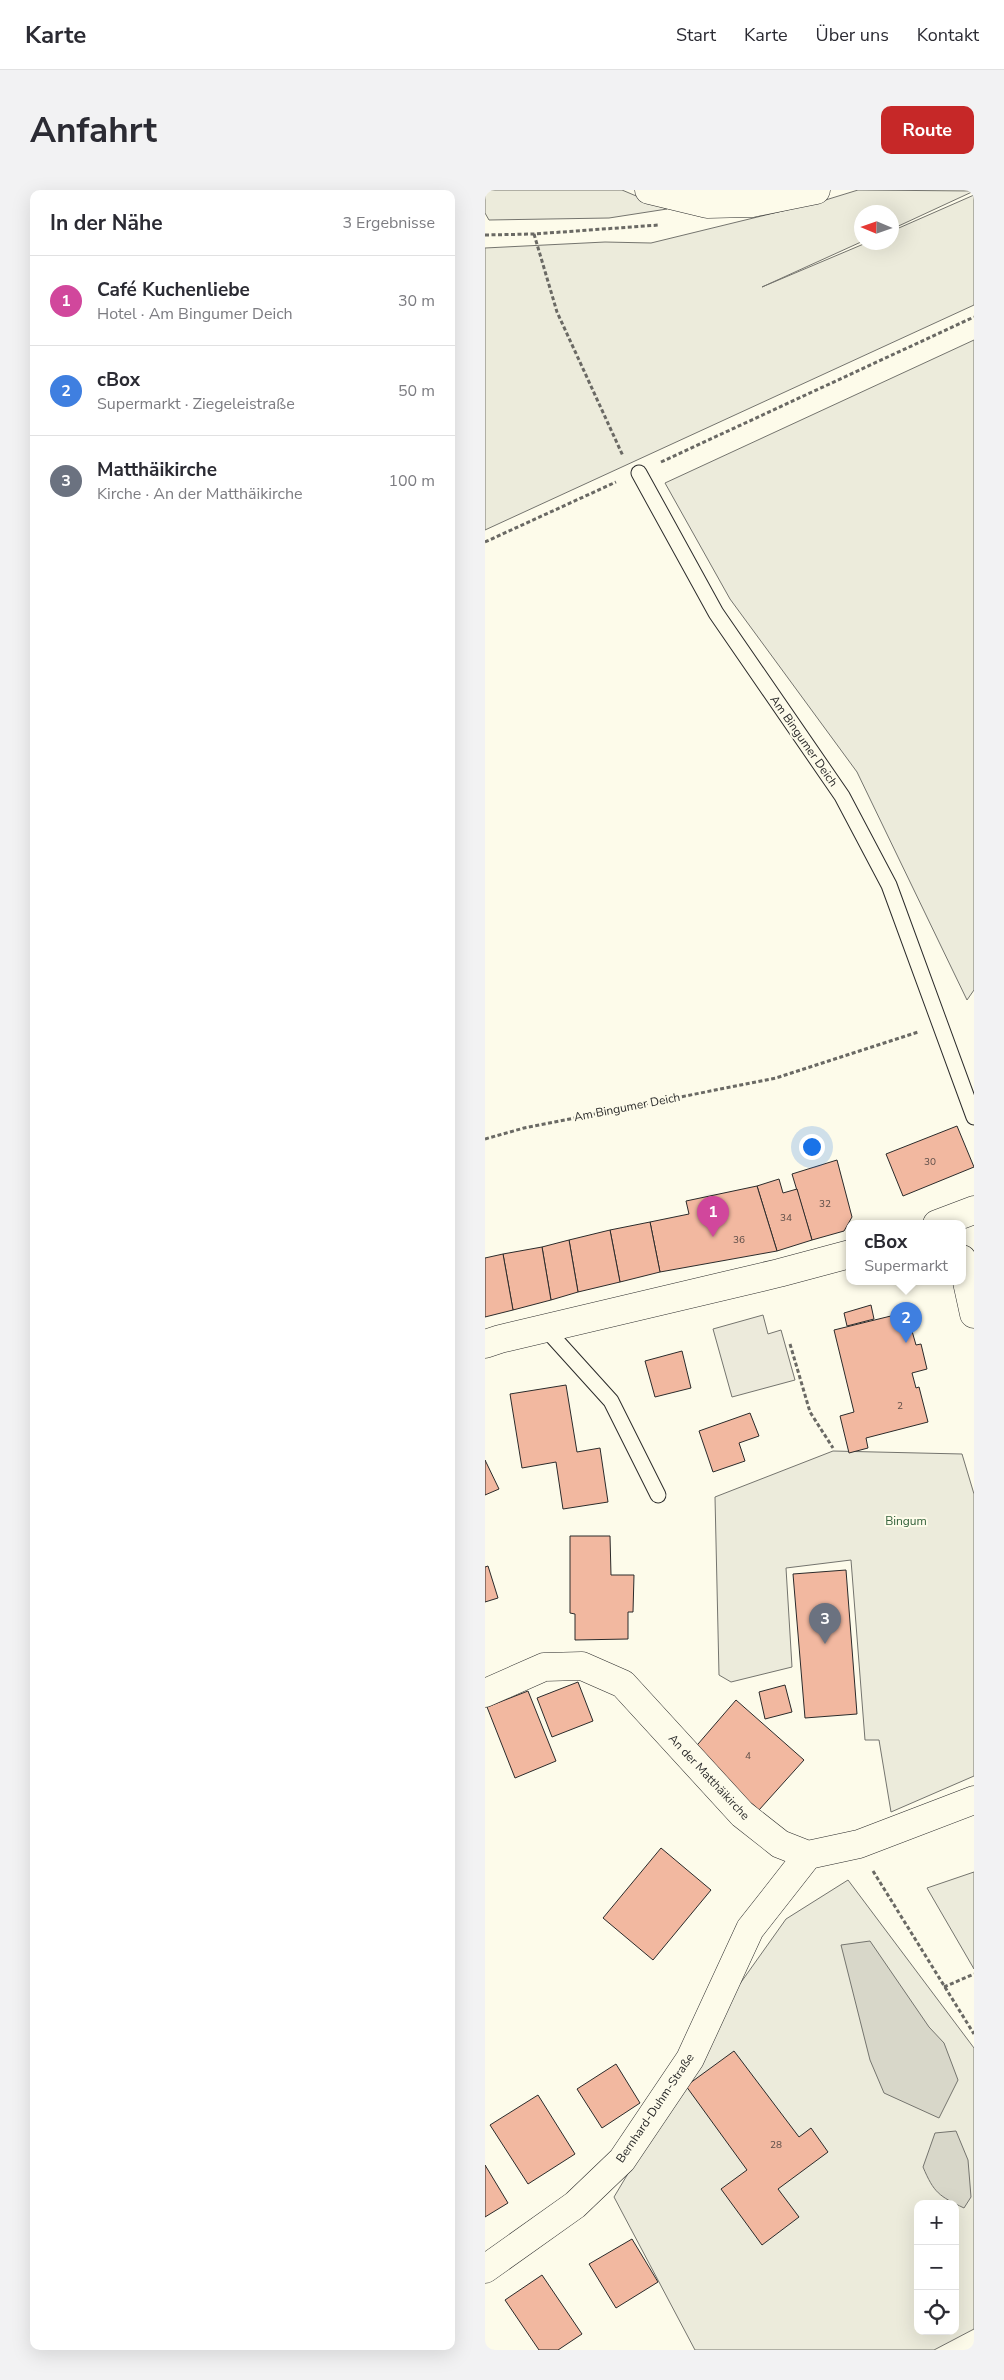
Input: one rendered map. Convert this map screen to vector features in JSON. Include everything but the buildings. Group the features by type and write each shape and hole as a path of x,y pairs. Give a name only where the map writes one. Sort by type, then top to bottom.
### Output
{"street":[{"path":"649,190 707,204 752,203 816,190"},
{"path":"485,1344 846,1255"},
{"path":"966,1277 974,1314"},
{"name":"An der Matthäikirche","path":"485,1693 544,1667 582,1666 623,1684 742,1814 780,1844 808,1855"},
{"path":"808,1855 859,1844 974,1800"},
{"name":"Bernhard-Duhm-Straße","path":"485,2269 575,2205 622,2160 690,2059 751,1929 808,1855"}],"lane":[{"name":"Am Bingumer Deich","path":"639,472 716,613 842,796 889,885 974,1117"},
{"path":"545,1328 611,1401 658,1495"}],"path":[{"path":"485,234 534,234 669,224"},
{"path":"534,234 557,312 625,462"},
{"path":"485,542 974,317"},
{"name":"Am Bingumer Deich","path":"485,1139 543,1124 776,1078 941,1025"},
{"path":"790,1344 810,1412 833,1448"},
{"path":"859,1844 974,2034"},
{"path":"944,1987 974,1974"}],"green space":[{"path":"485,190 622,190 667,209 609,218 489,220 485,213"},
{"path":"858,190 974,191 899,226 899,205 854,205 854,245 762,287 854,248 854,250 899,250 899,228 974,195 974,305 485,530 485,248 605,242 651,243 819,202"},
{"path":"974,340 974,990 967,1000 857,772 730,599 665,483"},
{"name":"Bingum","path":"833,1451 962,1454 974,1494 974,1776 891,1812 879,1740 865,1740 851,1560 786,1568 792,1667 731,1682 719,1675 715,1497"},
{"path":"974,1872 974,1969 927,1888"},
{"path":"848,1880 974,2048 974,2329 934,2350 695,2350 614,2197 672,2100 722,2009 786,1919"}],"shaded area":[{"path":"763,1315 768,1334 781,1330 795,1380 732,1397 713,1329"},
{"path":"870,1941 929,2027 944,2043 958,2080 939,2118 884,2093 870,2060 841,1945"},
{"path":"956,2131 968,2160 971,2197 964,2208 959,2205 959,2200 949,2200 938,2193 923,2167 935,2133"}],"place":[{"name":"Café Kuchenliebe","path":"713,1237"},
{"name":"cBox","path":"906,1343"},
{"name":"Matthäikirche","path":"825,1644"}]}
